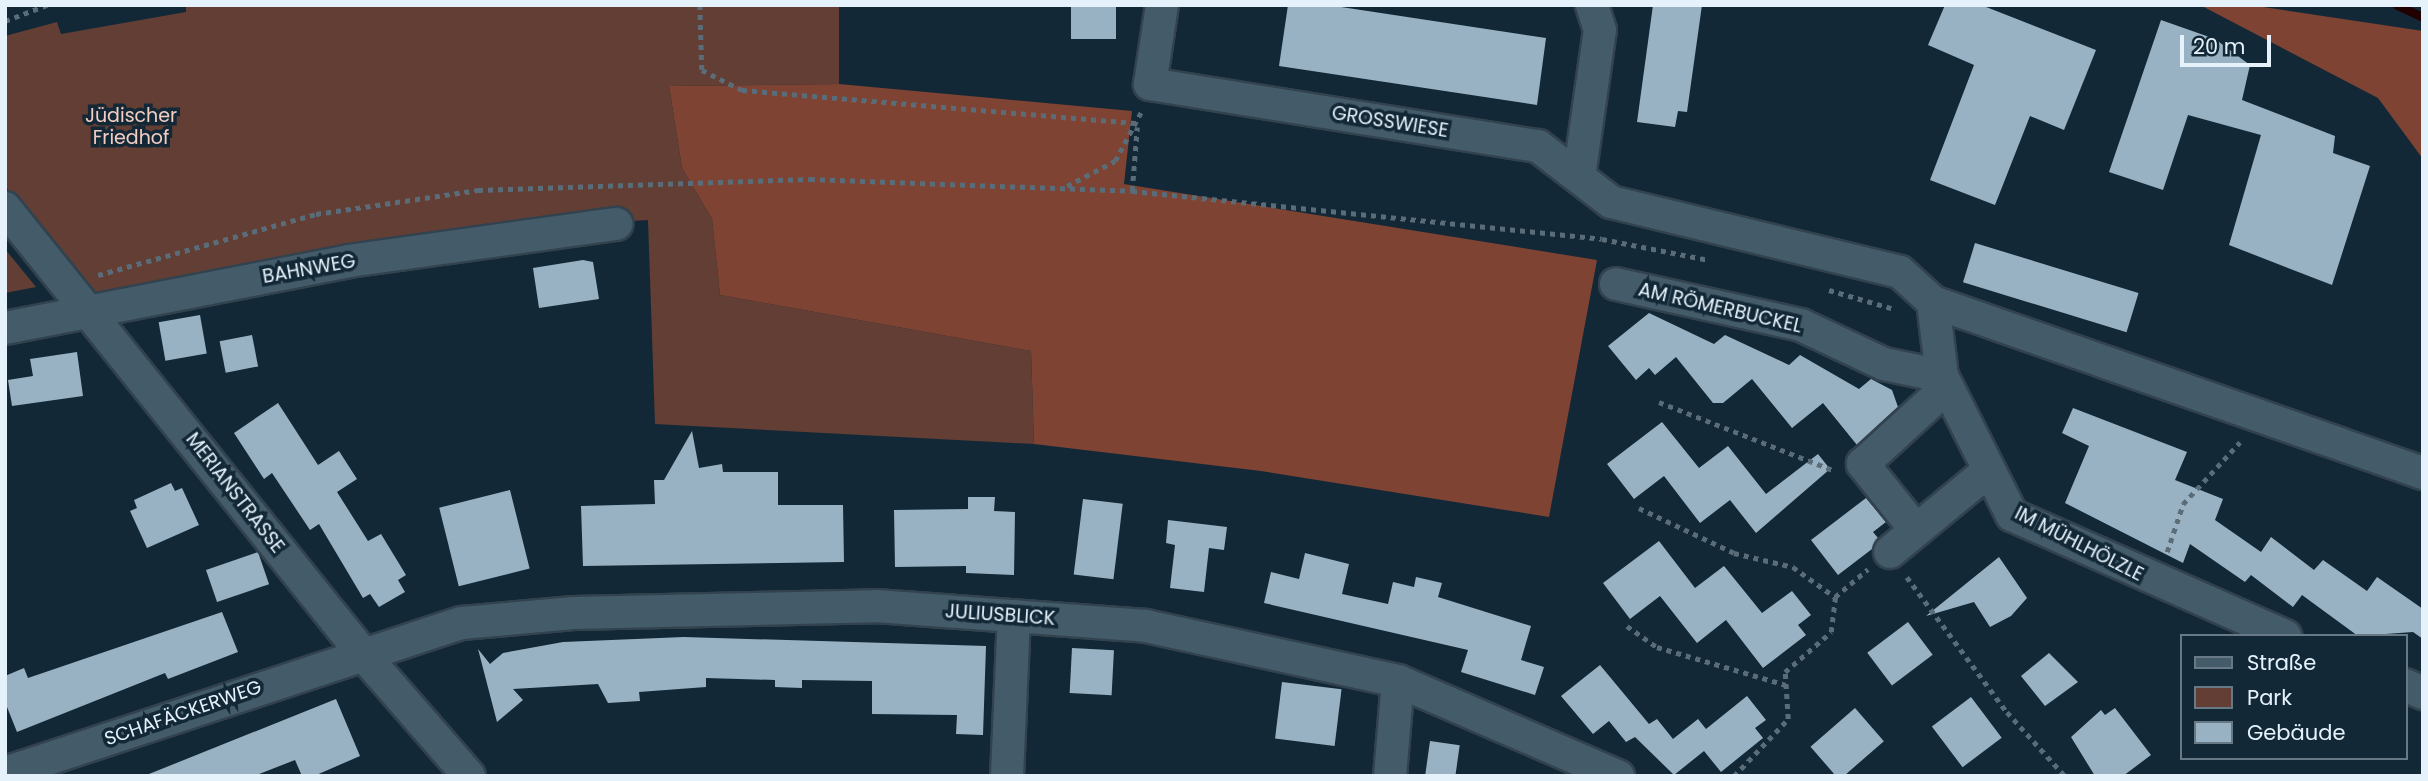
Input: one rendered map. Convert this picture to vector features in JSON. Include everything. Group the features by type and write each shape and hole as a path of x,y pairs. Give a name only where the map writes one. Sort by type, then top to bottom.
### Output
{"street":[{"name":"GROSSWIESE","path":"1162,5 1150,84 1538,146 1611,202 1881,264 1916,282 1933,302"},
{"path":"1579,177 1599,42 1592,5"},
{"name":"MERIANSTRASSE","path":"5,208 362,653 469,776"},
{"name":"BAHNWEG","path":"5,328 349,261 616,224"},
{"name":"AM RÖMERBUCKEL","path":"1616,284 1801,324 1884,364 1944,382"},
{"path":"1933,302 2423,473"},
{"name":"IM MÜHLHÖLZLE","path":"1933,302 1944,382 1986,473 2012,514 2281,634"},
{"path":"1916,530 1863,464 1944,382"},
{"path":"1896,561 1916,530 1986,473"},
{"name":"JULIUSBLICK","path":"362,653 462,623 574,613 876,606 1146,626 1398,681 1618,776"},
{"path":"1007,776 1014,616"},
{"name":"SCHAFÄCKERWEG","path":"5,773 362,653"},
{"path":"1390,776 1398,681"},
{"path":"2407,686 2423,693"}],"path":[{"path":"5,21 47,5"},
{"path":"700,5 702,70 742,90 1138,123"},
{"path":"1066,186 1115,161 1138,123"},
{"path":"1132,191 1138,123"},
{"path":"68,284 316,214 478,190 810,179 1077,187"},
{"path":"1659,402 1847,475"},
{"path":"2166,554 2183,504 2244,437"},
{"path":"1639,508 1734,553 1793,567 1835,597"},
{"path":"1896,561 2007,712 2065,776"},
{"path":"1734,776 1787,719 1785,672 1831,632 1835,597 1861,575"},
{"path":"1627,626 1657,647 1786,685"}],"green space":[{"name":"Jüdischer Friedhof","path":"186,5 839,5 839,84 669,86 682,168 712,219 720,295 1031,351 1034,444 655,424 648,220 490,229 111,313 5,186 5,36 57,22 61,34 186,12"},
{"path":"5,249 36,287 5,293"}],"shaded area":[{"path":"2200,5 2250,5 2423,31 2423,159 2378,98"},
{"path":"839,84 1132,111 1124,184 1597,260 1549,517 1261,471 1034,444 1031,351 720,295 712,219 682,168 669,86"}],"building":[{"path":"1071,5 1116,5 1116,39 1071,39"},
{"path":"1288,5 1328,5 1546,38 1537,105 1279,66"},
{"path":"1653,5 1702,5 1687,112 1678,111 1675,127 1637,122"},
{"path":"1945,5 1981,5 2096,50 2064,130 2030,116 1995,205 1930,180 1974,65 1928,45"},
{"path":"2161,20 2215,39 2250,65 2242,100 2335,136 2333,153 2370,166 2332,285 2229,245 2261,135 2188,115 2163,190 2109,172"},
{"path":"1975,243 2139,293 2127,332 1963,282"},
{"path":"583,260 593,262 599,299 539,308 533,268"},
{"path":"1649,313 1714,344 1725,335 1789,365 1800,355 1859,389 1871,379 1892,390 1898,407 1857,445 1823,403 1792,428 1752,379 1723,403 1713,403 1676,357 1655,375 1649,368 1636,380 1608,346"},
{"path":"200,315 207,353 165,361 159,322"},
{"path":"252,335 258,366 226,373 220,341"},
{"path":"77,352 83,396 12,406 8,380 33,376 30,359"},
{"path":"278,403 318,465 339,451 357,479 337,492 368,541 381,534 406,575 398,580 405,592 379,607 370,594 363,598 319,524 310,530 272,473 264,479 234,433"},
{"path":"2073,408 2187,452 2175,480 2223,499 2215,520 2261,552 2271,537 2314,570 2323,560 2367,591 2377,577 2423,609 2423,639 2413,632 2355,634 2302,595 2293,607 2251,575 2245,582 2190,544 2183,563 2065,503 2089,446 2062,433"},
{"path":"1662,422 1699,468 1728,446 1766,494 1818,454 1830,469 1756,533 1730,500 1700,523 1664,476 1634,499 1607,464"},
{"path":"692,431 699,468 722,464 723,472 778,472 778,505 843,505 844,562 583,566 581,506 655,504 654,480 664,480"},
{"path":"171,483 175,491 182,488 199,525 147,548 130,511 137,508 134,500"},
{"path":"510,490 530,569 459,586 439,508"},
{"path":"968,497 995,497 994,511 1015,512 1014,575 966,573 966,566 895,567 894,510 968,509"},
{"path":"1866,498 1886,522 1873,532 1878,538 1872,549 1838,575 1811,540"},
{"path":"1083,499 1123,504 1113,579 1074,574"},
{"path":"1168,520 1227,527 1224,550 1209,548 1204,592 1170,588 1175,545 1166,543"},
{"path":"1659,541 1695,588 1724,566 1762,613 1792,591 1811,615 1798,625 1806,635 1763,668 1726,620 1697,643 1660,596 1630,619 1603,583"},
{"path":"258,552 269,584 217,602 206,570"},
{"path":"1305,553 1349,564 1342,594 1388,604 1393,582 1414,587 1416,577 1442,583 1438,597 1531,626 1521,660 1544,667 1535,695 1461,672 1468,650 1264,603 1271,572 1299,579"},
{"path":"1999,557 2027,598 2011,616 1990,627 1974,602 1926,616"},
{"path":"222,612 238,652 168,679 165,673 17,732 5,702 5,676 24,668 28,678"},
{"path":"1908,622 1933,655 1892,685 1867,653"},
{"path":"684,637 986,646 983,735 956,734 957,715 872,714 872,681 802,680 802,688 775,687 775,680 706,678 706,687 639,692 640,701 608,703 598,684 513,689 523,700 497,722 478,649 490,664 503,653 563,642"},
{"path":"1072,648 1114,650 1112,695 1070,693"},
{"path":"2049,653 2078,682 2045,706 2021,676"},
{"path":"1600,665 1649,724 1657,719 1673,739 1698,719 1706,729 1747,696 1766,720 1755,728 1763,738 1721,772 1704,751 1674,775 1635,737 1626,742 1609,721 1593,734 1561,696"},
{"path":"1282,682 1342,689 1335,746 1275,739"},
{"path":"1971,697 2002,738 1963,767 1932,726"},
{"path":"336,699 360,756 314,776 302,776 295,760 254,776 144,776"},
{"path":"1855,708 1884,741 1844,776 1836,776 1810,747"},
{"path":"2115,708 2151,755 2123,776 2095,776 2071,737 2101,710 2105,715"},
{"path":"1430,741 1460,745 1455,776 1425,776"}],"waterway":[{"path":"2397,5 2423,17"}]}
